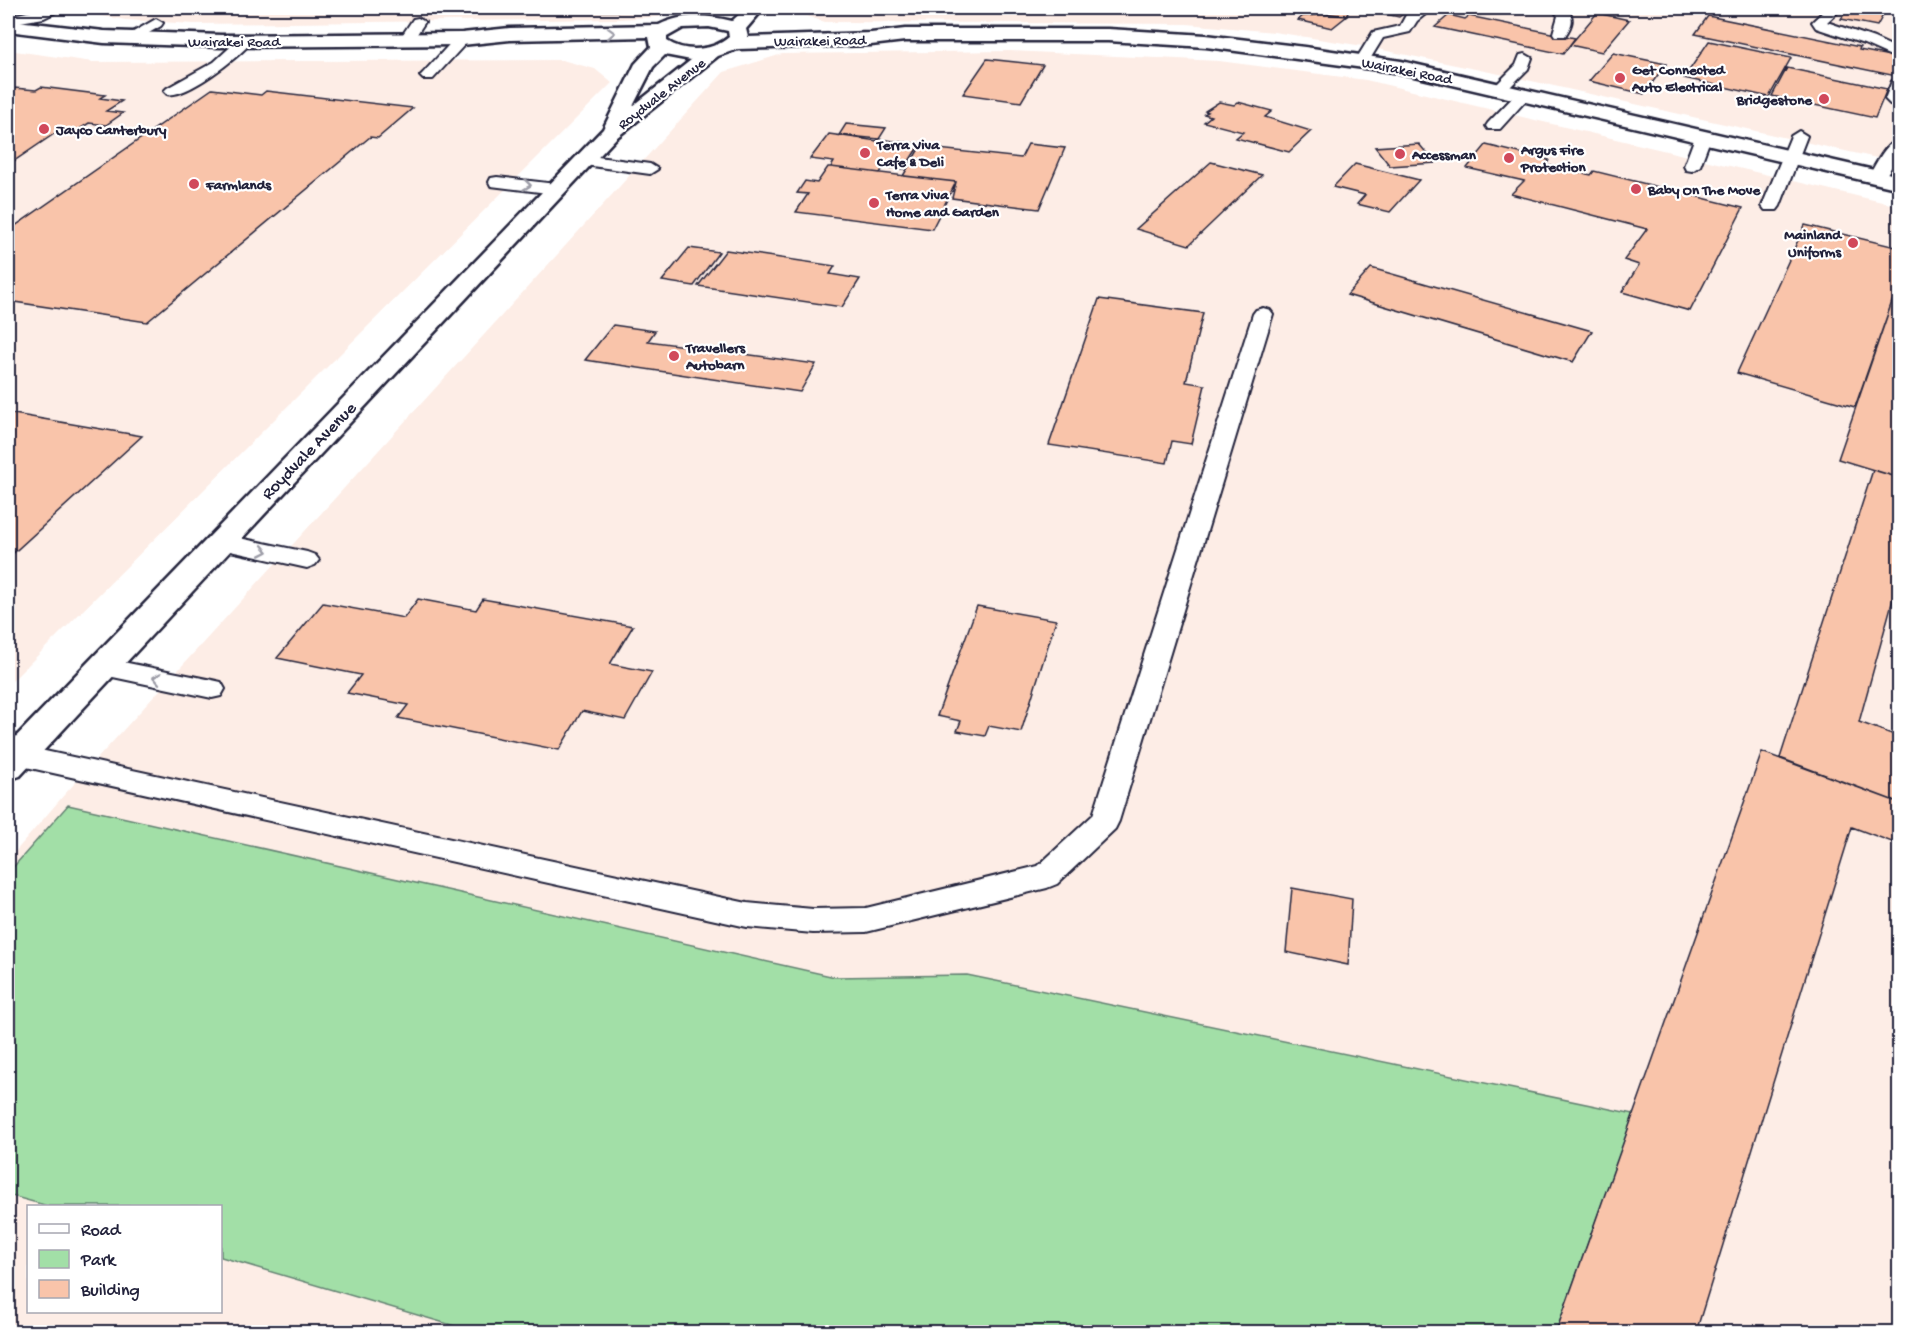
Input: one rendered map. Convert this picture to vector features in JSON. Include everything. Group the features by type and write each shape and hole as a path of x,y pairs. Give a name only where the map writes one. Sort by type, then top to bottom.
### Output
{"street":[{"path":"708,8 662,39 684,53 713,51 735,35 754,8"},
{"path":"686,22 709,21 735,35"},
{"name":"Wairakei Road","path":"8,25 43,31 128,39 245,41 462,39 504,46 647,49 662,39"},
{"name":"Wairakei Road","path":"735,35 871,39 905,35 1119,36 1206,41 1401,67 1899,183"},
{"name":"Roydvale Avenue","path":"609,134 645,64 662,39"},
{"name":"Roydvale Avenue","path":"11,758 103,667 583,160 609,134 713,51"}],"lane":[{"path":"8,20 39,15 57,8"},
{"path":"1362,61 1378,35 1405,29 1411,18 1426,8"},
{"path":"1559,8 1566,16 1566,22 1560,33"},
{"path":"1835,8 1821,19 1819,22 1821,25 1869,41 1899,56"},
{"path":"406,40 418,22"},
{"path":"128,39 156,23"},
{"path":"428,76 462,39"},
{"path":"172,91 219,65 245,41"},
{"path":"1499,90 1523,66 1525,58"},
{"path":"1899,81 1893,99 1899,105"},
{"path":"1494,126 1523,95"},
{"path":"1772,206 1799,136"},
{"path":"1692,166 1703,137"},
{"path":"1876,177 1890,157 1893,148"},
{"path":"583,160 650,169"},
{"path":"497,182 556,189"},
{"path":"11,758 747,915 779,919 866,920 1047,876 1105,821 1263,314"},
{"path":"220,542 307,560"},
{"path":"103,667 212,689"}],"shaded area":[{"path":"54,8 687,8 658,17 618,19 194,24 126,20"},
{"path":"794,8 1899,8 1899,163 1509,76 1363,46 1274,32 1187,24 825,22 791,11"},
{"path":"8,50 93,62 562,60 595,69 612,83 8,685"},
{"path":"1011,51 1219,61 1366,80 1899,206 1899,1332 8,1332 8,860 64,795 724,72 782,54"}],"green space":[{"path":"68,805 835,977 967,975 1634,1114 1556,1332 475,1332 222,1257 222,1205 44,1205 8,1195 8,873"}],"building":[{"path":"461,8 511,8 509,11 459,11"},
{"path":"584,8 632,8 631,11 582,11"},
{"path":"1283,8 1349,8 1347,16"},
{"path":"1370,8 1411,8 1399,17 1367,10"},
{"path":"1848,8 1887,8 1877,26 1841,19"},
{"path":"1318,13 1347,16 1332,28 1298,20 1303,16"},
{"path":"1597,13 1629,20 1602,52 1570,45"},
{"path":"1449,15 1465,19 1469,16 1575,38 1563,54 1435,27"},
{"path":"1708,16 1860,47 1859,50 1890,56 1900,65 1900,68 1896,76 1695,34"},
{"path":"1709,41 1791,58 1769,97 1684,78"},
{"path":"1613,53 1666,64 1644,94 1589,81"},
{"path":"987,59 1043,65 1021,102 963,94"},
{"path":"1787,68 1887,89 1875,118 1772,96"},
{"name":"Jayco Canterbury","path":"41,87 105,95 100,98 122,101 106,111 123,113 106,125 89,123 72,134 57,132 8,165 8,92 14,88 36,90"},
{"name":"Farmlands","path":"212,89 261,95 266,91 413,108 378,138 370,137 147,322 8,301 8,231"},
{"path":"1219,102 1234,105 1238,102 1272,111 1265,117 1311,131 1289,152 1236,138 1243,132 1204,122 1211,116 1204,114 1208,112 1205,111"},
{"path":"846,124 886,128 879,139 839,135"},
{"name":"Terra Viva Cafe & Deli","path":"829,134 920,144 904,169 884,167 880,173 831,167 834,162 810,159"},
{"path":"1028,144 1065,148 1039,209 952,198 956,182 903,176 920,147 1021,158"},
{"path":"1419,144 1435,163 1390,166 1375,147"},
{"path":"1486,145 1549,160 1546,165 1591,175 1594,171 1743,208 1690,311 1622,292 1639,265 1624,260 1647,229 1511,194 1524,181 1467,168"},
{"path":"1211,162 1262,175 1189,245 1136,229"},
{"path":"1355,164 1419,180 1390,212 1357,204 1365,195 1333,187"},
{"name":"Terra Viva Home and Garden","path":"828,167 956,182 932,229 796,212 808,194 797,193 805,181 817,183"},
{"path":"1805,225 1900,248 1900,279 1855,407 1737,373"},
{"path":"689,248 719,252 694,286 662,281"},
{"path":"726,250 835,266 830,274 860,279 842,307 698,286"},
{"path":"1371,268 1592,331 1573,362 1347,295"},
{"path":"1894,296 1900,297 1900,478 1838,459"},
{"path":"1099,299 1203,313 1186,382 1205,385 1191,444 1172,441 1167,463 1049,445"},
{"name":"Travellers Autobarn","path":"613,325 655,331 648,341 816,364 800,392 585,360"},
{"path":"8,413 142,436 8,558"},
{"path":"1873,470 1900,478 1900,574 1859,722 1900,737 1900,803 1780,758"},
{"path":"418,599 476,610 483,599 633,626 610,664 652,672 625,720 582,711 559,750 398,718 408,705 347,693 361,675 277,658 323,603 404,618"},
{"path":"977,606 1056,620 1021,732 989,726 985,736 957,731 961,721 937,716"},
{"path":"1762,752 1900,803 1900,845 1852,827 1696,1332 1556,1332"},
{"path":"1292,888 1352,899 1348,965 1286,952"}],"place":[{"name":"Get Connected Auto Electrical","path":"1620,78"},
{"name":"Bridgestone","path":"1824,99"},
{"name":"Jayco Canterbury","path":"44,129"},
{"name":"Terra Viva Cafe & Deli","path":"865,153"},
{"name":"Accessman","path":"1400,154"},
{"name":"Argus Fire Protection","path":"1509,158"},
{"name":"Farmlands","path":"194,184"},
{"name":"Baby On The Move","path":"1636,189"},
{"name":"Terra Viva Home and Garden","path":"874,203"},
{"name":"Mainland Uniforms","path":"1853,243"},
{"name":"Travellers Autobarn","path":"674,356"}]}
